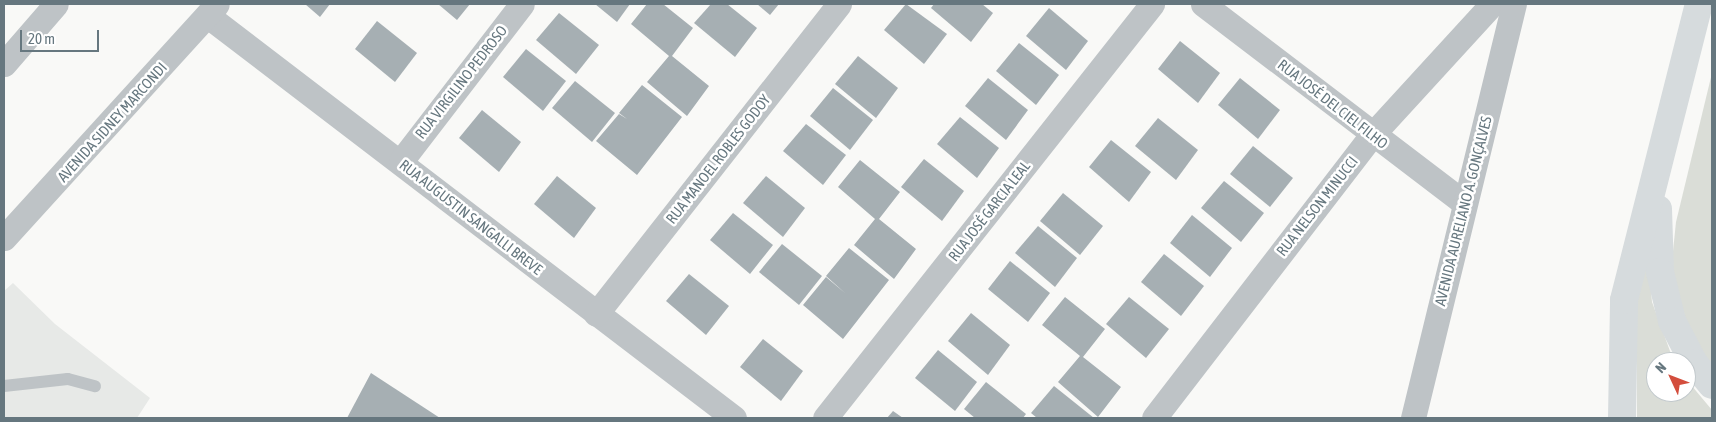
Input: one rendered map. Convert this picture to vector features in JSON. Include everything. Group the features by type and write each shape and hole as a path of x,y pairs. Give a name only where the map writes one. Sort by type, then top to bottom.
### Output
{"highway":[{"path":"1622,418 1624,300 1657,180 1699,4"},
{"path":"1657,180 1660,272 1672,320 1694,363 1712,385"}],"street":[{"path":"4,64 56,4"},
{"name":"RUA VIRGILINO PEDROSO","path":"401,161 522,4"},
{"name":"RUA MANOEL ROBLES GODOY","path":"596,314 839,4"},
{"name":"RUA JOSÉ GARCIA LEAL","path":"825,418 1152,4"},
{"name":"RUA JOSÉ DEL CIEL FILHO","path":"1203,4 1372,135 1464,203"},
{"name":"RUA NELSON MINUCCI","path":"1154,418 1372,135 1492,4"},
{"name":"AVENIDA AURELIANO A. GONÇALVES","path":"1413,418 1514,4"},
{"name":"RUA AUGUSTIN SANGALLI BREVE","path":"212,10 596,314 734,418"},
{"name":"AVENIDA SIDNEY MARCONDI","path":"4,238 212,10"}],"lane":[{"path":"4,386 68,380 95,386"}],"shaded area":[{"path":"1712,73 1712,366 1701,354 1675,293 1672,261 1676,222"},
{"path":"1647,247 1652,302 1670,352 1646,352 1646,402 1696,402 1696,391 1712,410 1712,418 1637,418 1637,299"},
{"path":"13,283 55,324 150,398 137,418 4,418 4,291"}],"building":[{"path":"305,4 330,4 320,17"},
{"path":"438,4 470,4 457,20"},
{"path":"595,4 630,4 617,22"},
{"path":"647,4 663,4 693,28 672,56 709,86 687,116 647,82 669,56 631,24"},
{"path":"711,4 727,4 757,28 735,57 694,23"},
{"path":"757,4 779,4 770,15"},
{"path":"906,4 947,34 924,64 884,30"},
{"path":"934,4 982,4 993,13 971,42 931,8"},
{"path":"1049,8 1088,41 1066,70 1026,36"},
{"path":"559,13 599,45 576,74 536,40"},
{"path":"377,21 417,53 395,82 355,49"},
{"path":"1180,41 1220,73 1198,103 1158,69"},
{"path":"1019,43 1059,75 1036,105 996,71"},
{"path":"526,49 566,81 543,111 503,77"},
{"path":"858,56 898,88 876,118 835,84"},
{"path":"988,78 1028,110 1006,140 965,106"},
{"path":"1240,78 1280,110 1258,139 1218,105"},
{"path":"575,81 615,113 592,142 552,108"},
{"path":"642,85 682,117 637,175 596,141 619,114 627,119 619,113"},
{"path":"833,88 873,120 850,150 810,116"},
{"path":"482,110 521,142 499,172 459,138"},
{"path":"960,117 999,148 977,178 937,144"},
{"path":"1158,118 1198,150 1176,180 1135,146"},
{"path":"806,124 846,155 823,185 783,151"},
{"path":"1111,140 1151,172 1129,202 1089,167"},
{"path":"1253,146 1293,178 1270,207 1230,174"},
{"path":"924,159 964,191 942,221 901,187"},
{"path":"860,160 900,192 879,219 916,249 894,279 854,245 875,219 838,187"},
{"path":"557,176 596,208 574,238 534,204"},
{"path":"766,176 805,208 783,237 743,203"},
{"path":"1224,181 1264,213 1241,242 1201,208"},
{"path":"1063,193 1103,226 1080,255 1040,221"},
{"path":"733,213 773,245 750,274 710,240"},
{"path":"1192,215 1232,248 1210,277 1170,243"},
{"path":"1038,226 1077,258 1055,287 1015,253"},
{"path":"782,244 822,276 799,305 759,272"},
{"path":"849,248 889,280 843,339 803,305 826,277 845,293 826,276"},
{"path":"1164,254 1204,286 1181,316 1141,282"},
{"path":"1010,261 1050,293 1028,322 988,289"},
{"path":"689,274 729,306 706,335 666,301"},
{"path":"1065,297 1105,329 1083,357 1121,387 1098,417 1058,382 1080,356 1042,325"},
{"path":"1129,297 1169,329 1146,358 1106,324"},
{"path":"971,313 1010,345 988,375 948,341"},
{"path":"763,339 803,371 781,401 740,367"},
{"path":"938,350 977,382 955,411 915,378"},
{"path":"371,373 440,418 347,418"},
{"path":"986,382 1026,414 1023,418 975,418 964,409"},
{"path":"1054,386 1094,418 1037,418 1031,413"},
{"path":"893,411 903,418 887,418"}]}
